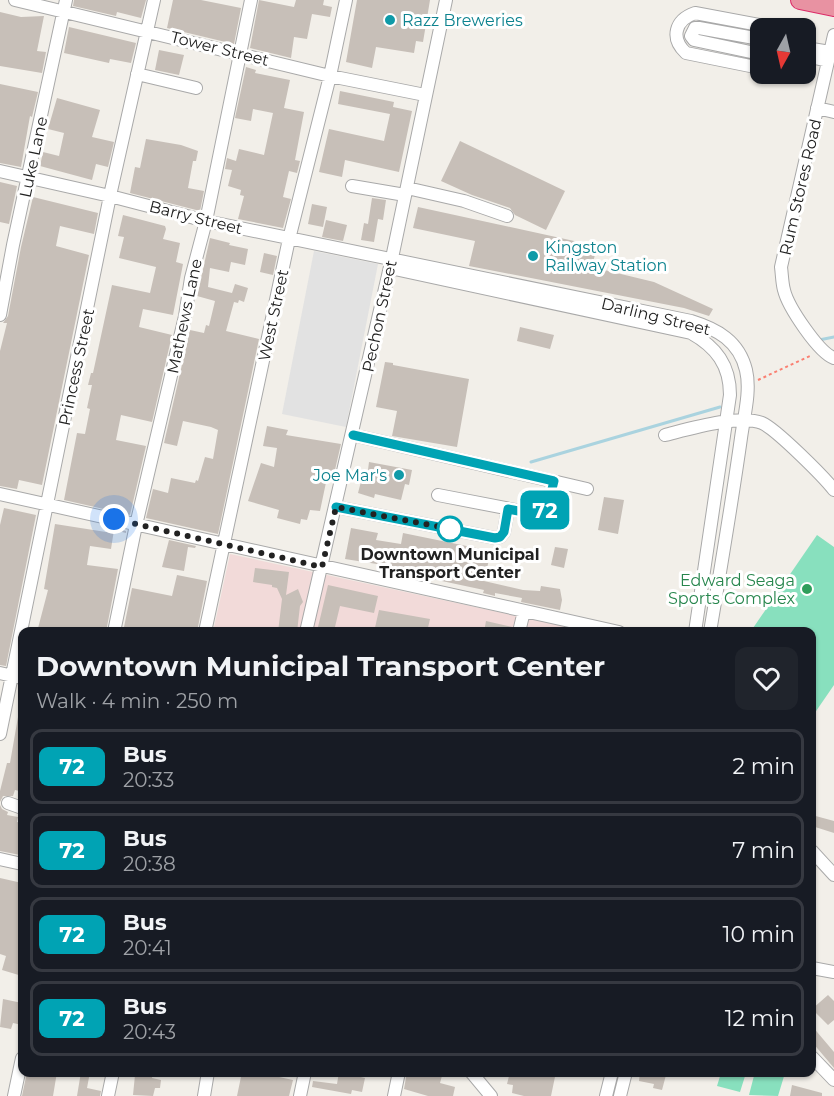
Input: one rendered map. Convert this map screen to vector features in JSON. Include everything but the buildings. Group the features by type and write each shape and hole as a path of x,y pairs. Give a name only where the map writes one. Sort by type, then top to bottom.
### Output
{"highway":[{"path":"800,0 834,7"}],"street":[{"name":"Tower Street","path":"15,0 65,6 147,31 330,76 426,95"},
{"name":"Princess Street","path":"21,627 110,196 154,0"},
{"name":"Mathews Lane","path":"115,627 136,525 185,316 191,278 206,221 250,0"},
{"name":"West Street","path":"206,627 289,239 330,76 346,0"},
{"name":"Pechon Street","path":"307,627 353,435 446,0"},
{"name":"Luke Lane","path":"0,315 65,6"},
{"path":"750,23 695,13 683,19 675,35 680,48 686,52 750,66"},
{"path":"750,30 698,20 689,23 683,36 685,42 693,48 750,59"},
{"path":"750,37 699,28 695,28 691,36 694,40 750,52"},
{"name":"Rum Stores Road","path":"828,354 789,304 784,290 781,267 834,34"},
{"path":"816,52 829,57"},
{"path":"816,56 829,57"},
{"path":"137,74 196,88"},
{"path":"817,108 834,112"},
{"name":"Barry Street","path":"0,171 391,263"},
{"path":"351,186 464,201 507,216"},
{"name":"Darling Street","path":"391,263 691,321 717,331 736,348 746,369 747,394 711,627"},
{"name":"Darling Street","path":"463,278 691,333 711,346 720,357 727,370 730,395 724,448 696,627"},
{"path":"665,435 727,421 762,423 803,458 834,490"},
{"path":"353,435 587,489"},
{"path":"724,448 739,450"},
{"path":"438,495 536,514 544,512 548,507 554,481"},
{"path":"0,494 596,627"},
{"path":"336,507 495,538 500,537 504,532 508,509"},
{"path":"520,627 524,611"},
{"name":"Princess Street","path":"0,734 18,642"},
{"path":"8,803 18,807"},
{"path":"816,855 834,875"},
{"path":"0,859 18,861"},
{"path":"816,969 834,972"},
{"path":"816,1061 834,1080"},
{"path":"14,1096 18,1077"},
{"path":"108,1096 112,1077"},
{"path":"204,1096 207,1077"},
{"path":"300,1096 304,1077"},
{"path":"394,1096 398,1077"},
{"path":"475,1077 489,1095"},
{"path":"606,1096 611,1077"},
{"path":"620,1096 625,1077"}],"path":[{"path":"762,378 828,354"}],"shaded area":[{"path":"314,251 378,264 346,427 282,414"},
{"path":"230,554 568,627 214,627"}],"green space":[{"name":"Edward Seaga Sports Complex","path":"817,535 834,547 834,685 816,711 816,627 754,627"},
{"path":"720,1077 745,1077 740,1092 717,1086"},
{"path":"754,1077 784,1077 778,1096 749,1095"}],"waterway":[{"path":"819,340 834,337"},
{"path":"531,462 720,407"}],"bus line":[{"name":"72","path":"336,507 495,538 500,537 504,532 508,509 536,514 544,512 548,507 554,481 353,435"}],"place":[{"name":"Razz Breweries","path":"390,20"},
{"name":"Kingston Railway Station","path":"533,256"},
{"name":"Joe Mar's","path":"399,475"},
{"name":"Downtown Municipal Transport Center","path":"450,529"},
{"name":"Edward Seaga Sports Complex","path":"807,589"}],"route":[{"path":"114,519 322,567 336,507 456,530 450,529"}]}
